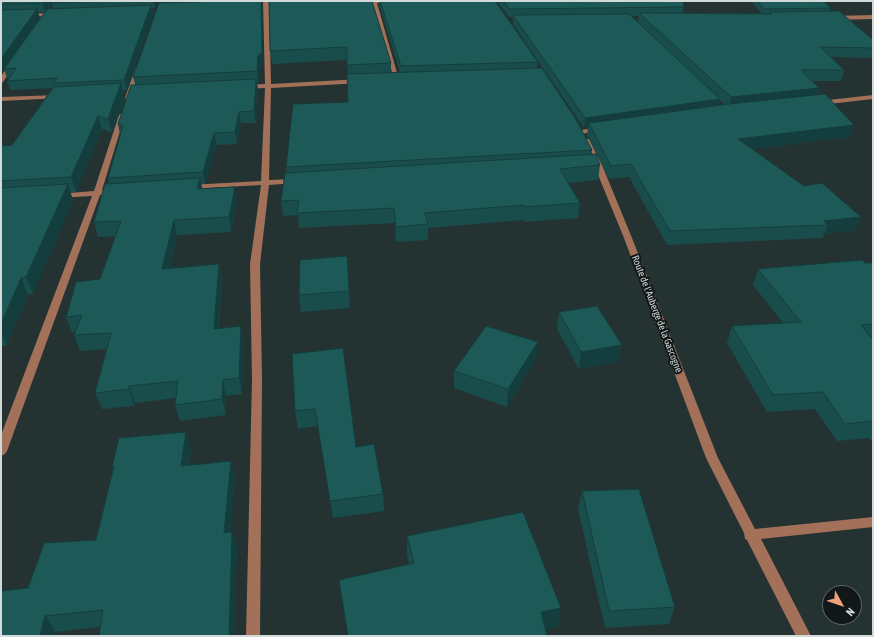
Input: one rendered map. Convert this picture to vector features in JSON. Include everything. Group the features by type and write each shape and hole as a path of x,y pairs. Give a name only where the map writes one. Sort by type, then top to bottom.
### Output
{"street":[{"path":"374,1 397,79"},
{"path":"351,3 402,1"},
{"path":"253,636 257,380 255,264 265,183 268,86 266,4"},
{"path":"44,20 52,8"},
{"path":"1,16 64,13"},
{"path":"827,18 873,17"},
{"path":"1,81 17,56"},
{"path":"1,452 97,193 142,59"},
{"path":"390,80 405,79"},
{"path":"237,88 367,81"},
{"path":"1,99 69,96"},
{"path":"812,103 873,97"},
{"name":"Route de l'Auberge de la Gascogne","path":"574,121 582,132 712,458 750,535 804,636"},
{"path":"582,132 612,128"},
{"path":"181,188 305,181"},
{"path":"45,196 120,192"},
{"path":"750,535 873,522"}],"building":[{"path":"1,1 44,1 43,3 1,4"},
{"path":"53,1 97,1 52,3"},
{"path":"261,1 262,53 258,55 257,71 133,77 159,3"},
{"path":"269,1 372,1 391,63 347,65 347,47 270,51"},
{"path":"380,1 495,1 538,62 401,66"},
{"path":"504,1 683,1 684,7 509,9"},
{"path":"757,1 823,1 831,8 764,9"},
{"path":"151,5 124,80 53,83 57,78 7,81 16,68 4,69 47,9"},
{"path":"37,9 1,59 1,10"},
{"path":"839,11 873,40 873,48 820,47 844,70 801,70 819,88 731,97 639,13 772,14 770,12"},
{"path":"629,14 720,99 585,118 513,15"},
{"path":"542,68 577,121 592,150 286,167 293,104 348,102 347,74"},
{"path":"256,79 254,111 239,112 235,132 214,133 203,172 108,178 123,126 118,124 131,85"},
{"path":"121,83 108,119 98,116 71,177 1,181 1,146 12,145 54,87"},
{"path":"825,94 854,125 738,139 804,186 822,183 861,217 824,221 828,225 670,231 631,164 611,166 589,123 729,104"},
{"path":"596,154 600,165 560,169 580,203 525,207 524,205 425,213 428,224 396,227 394,208 297,213 299,200 281,201 285,173"},
{"path":"200,178 197,189 235,187 229,217 174,220 162,269 219,264 214,329 241,326 239,378 223,380 222,399 175,405 178,381 129,386 129,389 95,393 111,333 74,335 82,315 66,317 76,282 100,279 121,221 94,222 105,184"},
{"path":"68,184 26,277 21,278 1,324 1,188"},
{"path":"347,256 349,291 299,295 300,260"},
{"path":"862,260 865,263 873,263 873,324 861,325 873,340 873,421 845,424 823,392 773,395 732,326 801,322 758,269"},
{"path":"597,306 622,345 581,352 559,312"},
{"path":"486,326 538,342 508,389 454,371"},
{"path":"343,348 356,447 374,444 383,494 330,501 315,409 295,411 292,354"},
{"path":"186,432 181,466 231,461 224,533 232,532 229,636 99,636 103,610 45,616 40,636 1,636 1,591 28,588 44,543 96,540 114,466 112,467 119,438"},
{"path":"639,489 675,607 609,611 582,491"},
{"path":"523,512 561,608 541,612 547,636 348,636 339,580 414,563 407,536"}]}
